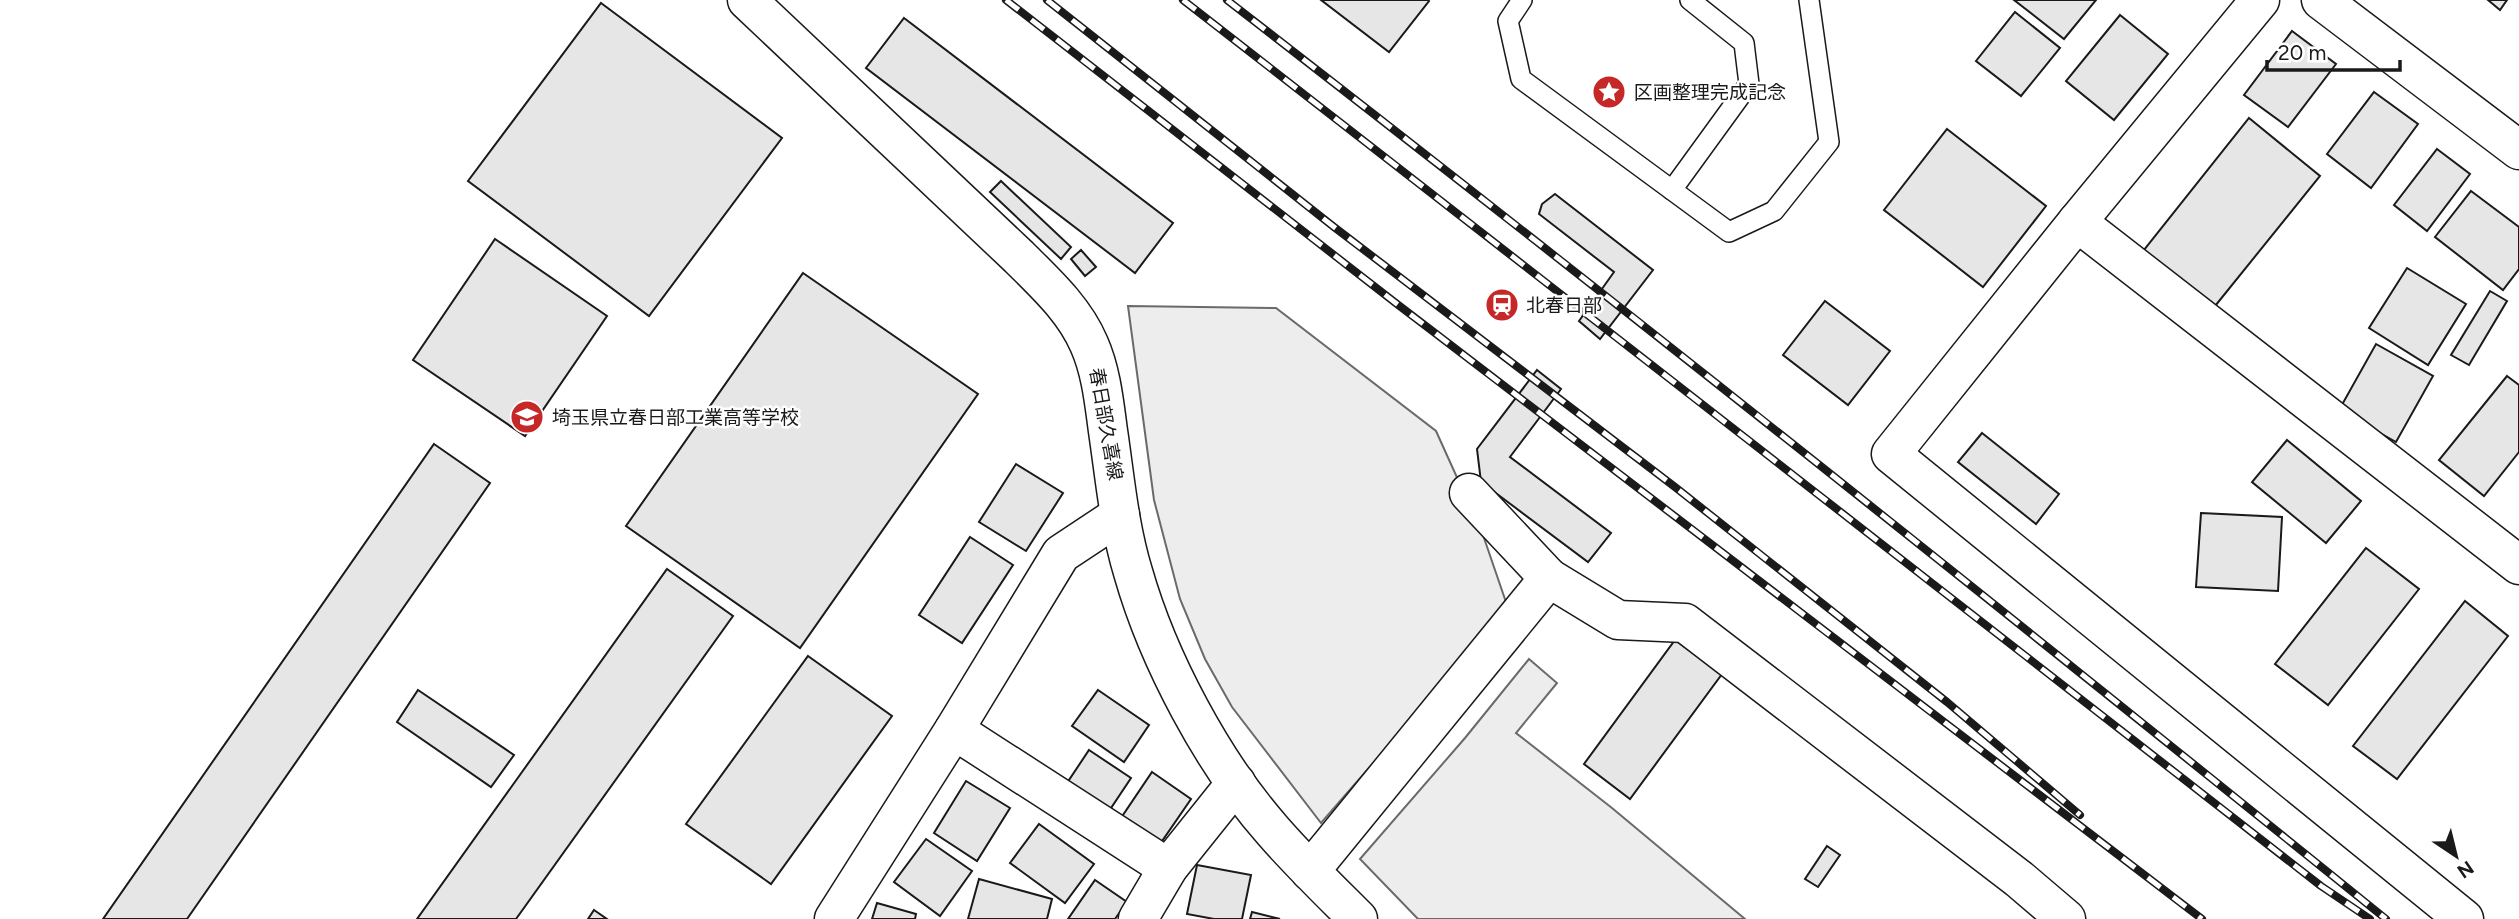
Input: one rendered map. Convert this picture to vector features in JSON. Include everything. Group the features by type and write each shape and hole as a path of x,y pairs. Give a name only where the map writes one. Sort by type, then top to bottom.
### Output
{"street":[{"name":"春日部久喜線","path":"747,0 1019,257 1076,320 1098,369 1120,515 1132,571 1150,624 1203,732 1236,783 1272,830 1358,919"},
{"path":"2260,0 1891,454 2464,919"},
{"path":"2321,0 2519,150"},
{"path":"2077,222 2519,565"},
{"path":"1469,493 1549,578 1618,620 1685,624 2019,879 2066,919"},
{"path":"834,919 1061,554 1120,515"},
{"path":"1310,871 1549,578"},
{"path":"954,730 1168,869"},
{"path":"1138,919 1168,869 1236,783"}],"lane":[{"path":"1522,0 1508,21 1521,79 1729,232 1774,211 1829,142 1809,0"},
{"path":"1672,190 1749,84 1744,43 1690,0"}],"shaded area":[{"path":"1128,306 1276,308 1436,431 1483,535 1508,608 1321,823 1232,707 1205,659 1180,599 1154,500"},
{"path":"1529,659 1557,683 1516,733 1612,808 1745,919 1418,919 1360,859 1465,738"}],"building":[{"path":"1321,0 1428,0 1429,1 1389,52"},
{"path":"2014,0 2096,0 2064,39"},
{"path":"2488,0 2507,0 2500,10"},
{"path":"601,3 782,138 649,316 468,181"},
{"path":"2015,12 2060,48 2021,96 1976,61"},
{"path":"2120,15 2168,54 2114,120 2066,81"},
{"path":"904,18 1173,223 1135,273 866,68"},
{"path":"2292,31 2336,64 2288,127 2244,95"},
{"path":"2374,92 2418,124 2371,188 2327,154"},
{"path":"2249,118 2320,176 2207,316 2136,260"},
{"path":"1947,129 2046,206 1983,287 1884,210"},
{"path":"2437,149 2470,174 2427,231 2394,205"},
{"path":"1001,181 1071,247 1061,259 990,192"},
{"path":"2471,191 2519,227 2519,269 2503,290 2435,237"},
{"path":"1555,194 1653,270 1600,339 1579,321 1614,272 1539,214 1542,204"},
{"path":"495,239 607,316 525,436 413,360"},
{"path":"1081,250 1096,267 1085,276 1071,259"},
{"path":"2407,268 2466,304 2428,365 2369,328"},
{"path":"803,273 978,394 800,648 626,526"},
{"path":"2490,291 2507,301 2469,365 2451,355"},
{"path":"1825,301 1890,351 1848,405 1783,355"},
{"path":"2376,344 2433,376 2396,442 2339,410"},
{"path":"1537,370 1561,389 1510,457 1611,533 1588,562 1481,482 1477,449"},
{"path":"2507,376 2519,385 2519,452 2484,496 2439,460"},
{"path":"1982,433 2059,494 2036,524 1958,462"},
{"path":"2287,440 2361,501 2326,543 2252,482"},
{"path":"434,444 490,483 187,919 103,919"},
{"path":"1016,464 1063,493 1026,551 979,522"},
{"path":"2201,513 2282,517 2278,591 2196,587"},
{"path":"970,537 1013,565 962,643 919,615"},
{"path":"2366,548 2419,589 2328,705 2275,664"},
{"path":"667,569 733,616 516,919 417,919"},
{"path":"2465,601 2508,636 2397,779 2353,746"},
{"path":"1675,640 1722,674 1630,799 1584,764"},
{"path":"808,656 892,716 771,884 686,824"},
{"path":"418,690 514,755 491,787 397,722"},
{"path":"1098,690 1149,725 1124,762 1072,726"},
{"path":"1089,750 1131,778 1103,820 1061,792"},
{"path":"1152,772 1191,799 1160,844 1121,818"},
{"path":"966,781 1010,808 977,861 934,833"},
{"path":"1039,824 1094,864 1065,903 1010,863"},
{"path":"926,839 972,871 940,916 894,882"},
{"path":"1827,846 1840,855 1818,887 1805,879"},
{"path":"1197,865 1251,875 1242,919 1214,919 1187,914"},
{"path":"979,879 1052,899 1047,919 968,919"},
{"path":"1095,880 1127,902 1115,919 1068,919"},
{"path":"877,903 916,914 915,919 872,919"},
{"path":"594,910 607,919 588,919"},
{"path":"1252,912 1280,919 1250,919"}],"railway":[{"path":"1006,0 1397,304 2202,919"},
{"path":"1047,0 1334,227 1675,487 1947,702 2080,815"},
{"path":"1183,0 2321,886 2370,919"},
{"path":"1227,0 1519,227 2386,919"}],"place":[{"name":"区画整理完成記念","path":"1609,92"},
{"name":"北春日部","path":"1502,305"},
{"name":"埼玉県立春日部工業高等学校","path":"527,417"}]}
